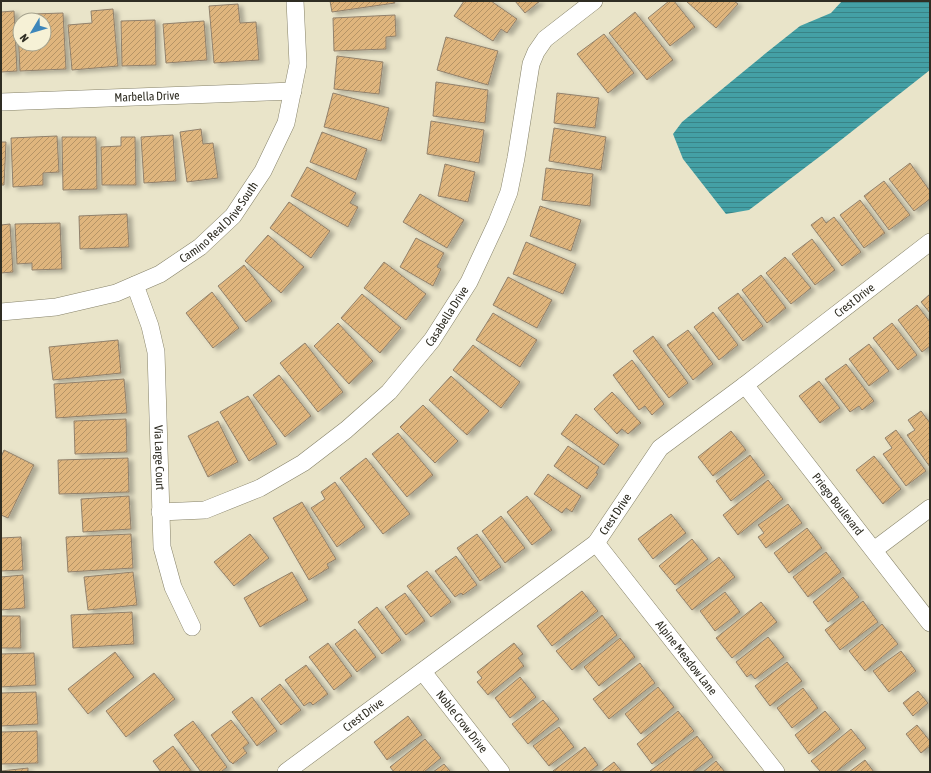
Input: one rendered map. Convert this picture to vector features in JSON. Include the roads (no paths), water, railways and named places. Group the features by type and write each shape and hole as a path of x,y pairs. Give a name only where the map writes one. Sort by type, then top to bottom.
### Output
{"street":[{"name":"Camino Real Drive South","path":"1,312 56,307 116,293 160,274 200,247 233,216 263,171 286,123 298,64 295,1"},
{"name":"Casabella Drive","path":"160,512 205,510 260,488 303,462 346,430 389,392 432,340 469,282 497,222 509,192 531,64 536,52 545,39 594,1"},
{"name":"Marbella Drive","path":"1,102 293,91"},
{"name":"Crest Drive","path":"286,772 596,543 660,448 745,385 930,242"},
{"name":"Via Large Court","path":"135,285 150,326 156,352 162,547 172,587 192,628"},
{"name":"Priego Boulevard","path":"745,385 930,623"},
{"path":"874,550 930,508"},
{"name":"Alpine Meadow Lane","path":"596,543 776,772"},
{"name":"Noble Crow Drive","path":"422,672 501,772"}],"water":[{"path":"842,1 930,1 930,70 749,210 726,214 683,159 673,134 682,122 800,26 831,13"}]}
